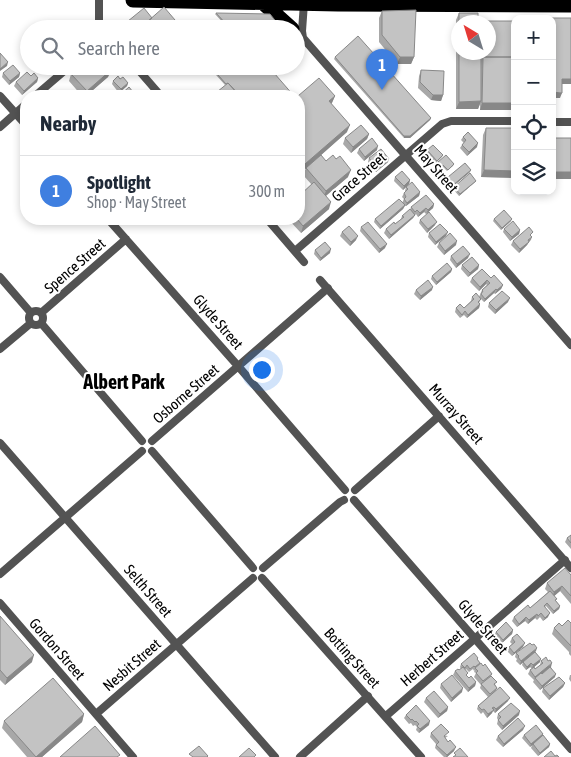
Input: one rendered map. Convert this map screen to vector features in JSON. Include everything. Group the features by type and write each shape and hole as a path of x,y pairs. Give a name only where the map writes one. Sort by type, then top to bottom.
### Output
{"highway":[{"path":"133,0 571,5"},
{"path":"262,2 282,20"}],"street":[{"path":"98,0 99,20"},
{"path":"303,20 304,2"},
{"name":"May Street","path":"305,42 571,344"},
{"path":"42,90 60,75"},
{"path":"143,75 156,90"},
{"path":"0,96 20,118"},
{"path":"0,127 20,109"},
{"name":"Grace Street","path":"295,251 442,124 451,121 511,122"},
{"path":"556,122 571,122"},
{"name":"Glyde Street","path":"113,225 345,490"},
{"path":"272,225 304,262"},
{"name":"Spence Street","path":"41,313 126,239"},
{"path":"0,277 31,313"},
{"name":"Murray Street","path":"320,280 571,568"},
{"name":"Osborne Street","path":"152,441 328,288"},
{"path":"31,313 35,311 41,313 43,320 37,325 31,323"},
{"path":"31,313 29,317 31,323"},
{"path":"0,349 31,323"},
{"path":"40,323 142,441"},
{"path":"355,490 439,416"},
{"path":"142,441 145,439 152,441 154,444 152,451"},
{"path":"142,441 140,444 142,451"},
{"name":"Selth Street","path":"0,443 275,757"},
{"path":"0,574 142,451 152,451"},
{"path":"152,451 253,568"},
{"path":"344,500 342,496 345,490 348,488 355,490"},
{"path":"263,568 340,502 354,500 356,497 355,490"},
{"name":"Glyde Street","path":"354,500 571,749"},
{"name":"Herbert Street","path":"386,716 564,560"},
{"path":"253,568 257,566 263,568"},
{"path":"253,568 251,571 253,578 256,580 265,575 263,568"},
{"name":"Nesbit Street","path":"96,714 253,578"},
{"name":"Botting Street","path":"262,578 421,757"},
{"name":"Gordon Street","path":"0,603 133,757"},
{"path":"300,757 368,696"}],"building":[{"path":"164,7 175,20 149,20"},
{"path":"144,8 152,18 150,20 129,20"},
{"path":"416,10 414,57 400,57 382,35 382,11"},
{"path":"216,13 270,14 275,20 222,20"},
{"path":"459,13 478,13 478,15 459,15"},
{"path":"556,18 571,18 571,79 562,79 562,93 556,92"},
{"path":"496,21 511,21 511,57 496,57"},
{"path":"358,36 431,118 410,136 404,136 335,57"},
{"path":"0,53 8,62 0,69"},
{"path":"496,57 511,57 511,103 482,103 483,60 496,60"},
{"path":"459,60 481,60 481,101 459,102"},
{"path":"13,65 20,73 10,81 3,73"},
{"path":"421,70 444,71 443,95 433,95 420,82"},
{"path":"24,75 36,75 38,78 25,90 16,82"},
{"path":"72,75 105,75 88,90"},
{"path":"218,75 276,75 289,90 234,90 228,83 226,84"},
{"path":"118,76 120,79 123,77 128,83 121,89 113,81"},
{"path":"319,78 335,96 329,101 350,125 305,164 305,90"},
{"path":"228,83 234,90 219,90"},
{"path":"361,125 369,134 353,147 345,138"},
{"path":"486,128 511,128 511,171 484,170"},
{"path":"468,132 478,143 469,152 462,145 466,140 463,137"},
{"path":"372,138 378,146 365,157 359,149"},
{"path":"556,138 571,138 571,172 556,172"},
{"path":"433,145 443,155 437,161 427,150"},
{"path":"381,149 389,159 377,168 369,158"},
{"path":"321,155 326,161 333,155 336,159 340,156 351,170 326,191 306,168"},
{"path":"446,155 454,164 448,170 438,162"},
{"path":"465,163 471,170 452,186 448,182 450,180 448,177"},
{"path":"402,171 410,180 404,186 395,177"},
{"path":"470,173 476,181 460,194 454,187"},
{"path":"314,182 331,202 305,224 305,190"},
{"path":"412,182 420,192 407,203 404,199 406,197 404,193 408,189 406,187"},
{"path":"426,195 434,204 428,210 426,208 420,213 417,210 415,212 411,207"},
{"path":"399,199 405,205 381,226 375,219"},
{"path":"410,209 415,215 391,235 386,229 404,217 402,216"},
{"path":"504,210 512,219 502,228 494,219"},
{"path":"429,212 437,222 428,229 420,220"},
{"path":"513,221 520,230 512,237 504,229"},
{"path":"368,222 387,244 380,249 361,227"},
{"path":"440,224 448,232 436,242 429,233"},
{"path":"349,226 358,236 351,242 342,232"},
{"path":"529,227 533,232 530,235 532,237 520,249 513,241"},
{"path":"450,233 457,241 445,251 439,243"},
{"path":"325,242 331,249 321,258 315,250"},
{"path":"463,246 470,254 457,264 451,256"},
{"path":"472,257 479,265 470,273 462,265"},
{"path":"447,263 452,269 437,282 432,276"},
{"path":"482,269 491,278 494,275 503,285 485,299 481,294 482,290 490,283 487,280 480,287 472,278"},
{"path":"428,280 433,287 421,296 416,290"},
{"path":"502,291 510,298 496,310 489,303"},
{"path":"476,293 481,299 478,302 480,304 468,315 465,311 462,315 456,308 460,304 464,308 474,299 472,297"},
{"path":"571,535 571,543 567,538"},
{"path":"565,568 571,575 571,596 562,586 554,592 547,583"},
{"path":"550,591 560,606 554,611 547,603 544,606 550,613 545,618 541,613 529,620 526,617 519,624 514,617 528,605 530,608"},
{"path":"0,616 34,655 7,678 0,670"},
{"path":"568,620 571,623 571,646 554,628 559,623 562,626"},
{"path":"506,622 513,630 503,640 496,632"},
{"path":"517,634 525,643 514,653 509,647 515,642 512,638"},
{"path":"530,643 534,644 537,648 521,661 516,653"},
{"path":"535,652 541,659 527,667 523,662"},
{"path":"474,653 480,663 470,669 467,665 465,668 461,664"},
{"path":"546,657 552,663 535,677 530,670 543,663 541,661"},
{"path":"481,663 483,666 485,664 492,674 483,681 476,673 478,671 475,668"},
{"path":"463,667 468,673 466,675 469,678 471,676 476,682 469,688 455,671"},
{"path":"550,667 556,674 542,686 535,678"},
{"path":"452,675 463,688 452,698 441,684"},
{"path":"491,676 497,682 494,684 497,688 490,694 481,684"},
{"path":"559,677 565,683 550,696 543,688"},
{"path":"53,678 84,714 36,757 4,721"},
{"path":"500,687 510,698 496,709 492,708 494,710 488,714 478,706"},
{"path":"434,691 448,707 440,714 426,698"},
{"path":"511,703 520,711 503,726 498,720 501,717 498,714"},
{"path":"416,705 430,721 420,729 416,721 411,720 406,715"},
{"path":"518,718 525,726 504,744 498,736"},
{"path":"441,724 449,732 444,736 448,742 450,740 456,747 447,755 436,745 439,742 431,733"},
{"path":"536,725 543,734 531,744 524,735"},
{"path":"95,726 120,755 117,757 60,757"},
{"path":"543,735 550,744 540,753 533,744"},
{"path":"199,746 207,757 193,757 189,754"},
{"path":"249,748 256,755 254,757 239,757"},
{"path":"460,748 468,757 453,757 456,755 454,753"},
{"path":"551,751 555,756 559,757 544,757"}],"place":[{"name":"Spotlight","path":"382,90"}],"district":[{"name":"Albert Park","path":"124,382"}]}
